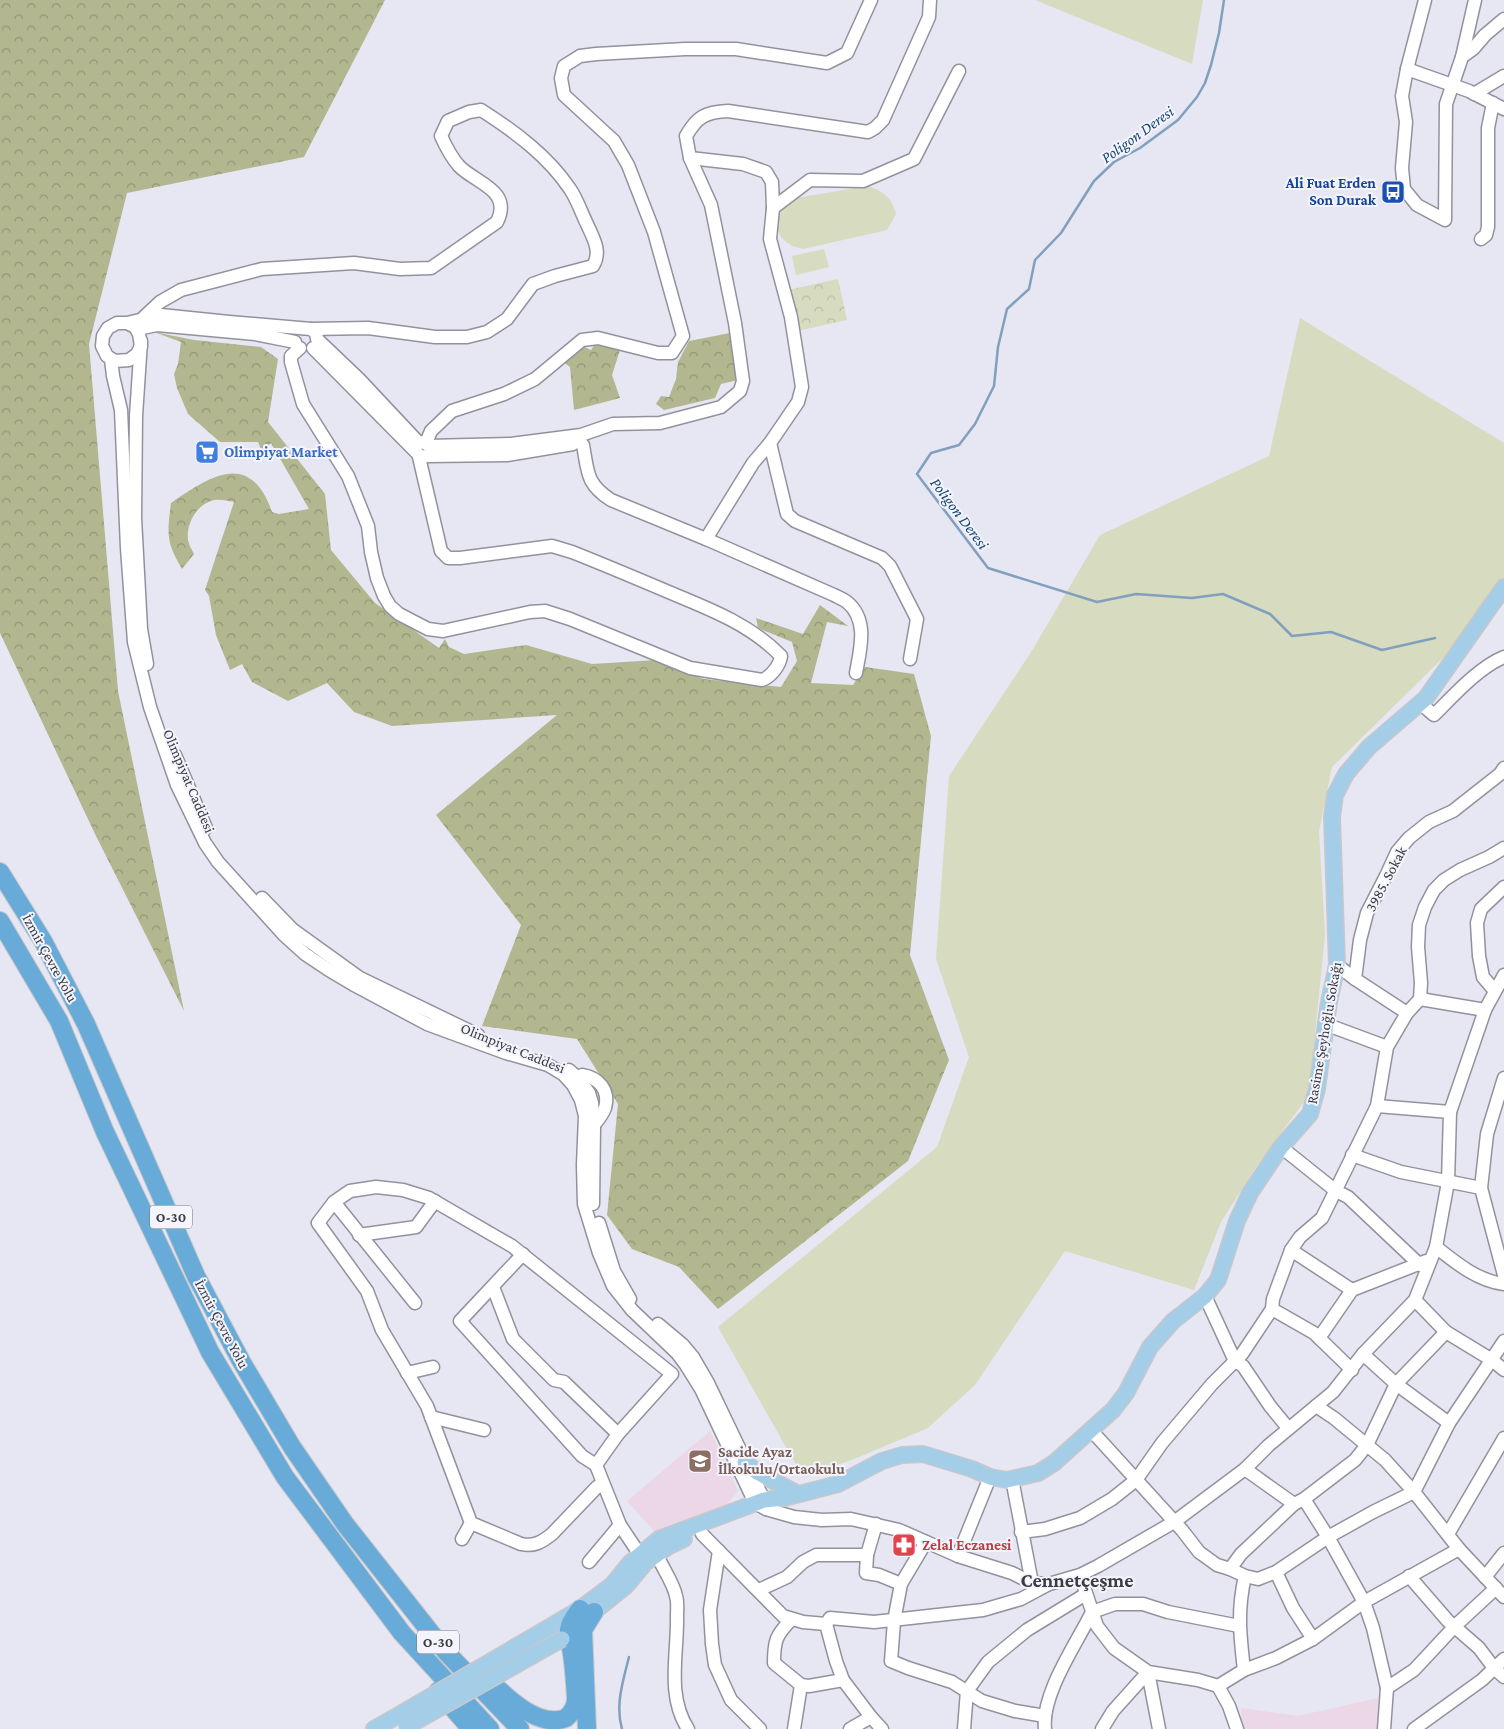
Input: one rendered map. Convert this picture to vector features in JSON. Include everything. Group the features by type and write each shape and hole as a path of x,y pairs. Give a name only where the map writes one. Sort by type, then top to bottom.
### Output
{"highway":[{"name":"İzmir Çevre Yolu","path":"0,872 42,941 86,1024 196,1276 241,1361 292,1447 344,1524 446,1652 520,1729"},
{"name":"İzmir Çevre Yolu","path":"0,921 59,1021 104,1132 210,1352 285,1477 402,1633 490,1729"},
{"path":"364,1549 500,1691 528,1718 538,1723 558,1723 564,1720 572,1712 576,1701 574,1665 568,1632"},
{"path":"347,1560 377,1619 471,1729"},
{"path":"568,1632 583,1630 587,1611"},
{"path":"568,1632 587,1729"}],"main road":[{"name":"Rasime Şeyhoğlu Sokağı","path":"762,1504 838,1484 882,1461 902,1454 923,1454 972,1469 990,1477 1007,1480 1038,1472 1054,1463 1113,1410 1126,1393 1150,1346 1173,1321 1206,1296 1218,1280 1236,1221 1250,1193 1281,1147 1310,1114 1317,1089 1325,1024 1337,965 1332,817 1335,795 1346,774 1369,747 1426,698 1504,587"},
{"path":"745,1462 791,1496"},
{"path":"587,1611 626,1586 645,1563 669,1546 702,1534 762,1504"},
{"path":"374,1729 402,1725 568,1632 630,1563 659,1540 762,1504"}],"street":[{"path":"306,339 291,356 303,404 348,476 368,526 377,578 390,606 399,614 428,629 443,631 530,612 545,611 570,619 690,668 762,680 768,677 776,668 781,659 780,656 771,646 747,629 714,611 572,552 552,546 448,558 440,551 423,449 431,431 452,411 504,394 535,379 582,340 598,338 658,353 672,353 682,336 654,232 628,166 614,141 564,95 561,78 564,66 580,56 685,49 736,49 827,63 847,53 871,0"},
{"path":"306,339 423,449 507,454 581,441 613,424 660,423 721,407 740,391 743,381 735,324 710,205 690,158 686,136 694,122 716,111 728,111 868,132 883,120 929,17 930,0"},
{"path":"1425,0 1402,96 1406,122 1402,168 1404,189 1416,205 1445,220 1446,104 1462,57 1474,0"},
{"path":"1462,57 1504,19"},
{"path":"1407,69 1452,85 1498,106 1488,128 1488,227 1486,235 1481,239"},
{"path":"773,208 810,180 864,181 914,159 959,71"},
{"path":"1474,94 1504,76"},
{"path":"111,359 120,362 134,358 139,350 137,329 160,302 181,290 262,269 354,263 400,269 431,268 497,222 502,211 500,202 491,187 461,168 448,153 441,136 448,121 475,110 481,110 505,126 551,164 571,190 597,246 598,259 593,266 533,284 506,319 487,332 467,337 436,337 368,328 306,339 157,324 137,329"},
{"path":"690,158 743,164 766,172 772,182 773,208 770,240 791,317 802,387 798,402 744,478 706,539"},
{"name":"Olimpiyat Caddesi","path":"112,325 137,329 135,518 141,629 148,666 160,711 180,768 204,823 218,849 237,873 292,929 360,978 486,1039 554,1061 570,1070 579,1079 589,1093 592,1103 594,1125 592,1201 614,1271 630,1299 693,1357 708,1383 745,1462 762,1504 701,1389 686,1365 632,1310 613,1286 599,1253 584,1204 585,1123 581,1100 573,1085 563,1074 548,1065 506,1053 427,1024 329,970 305,954 284,935 218,862 205,843 177,785 150,707 134,642 127,548 121,410 111,359 107,356 102,346 103,336 112,325"},
{"path":"581,441 588,476 599,493 611,500 834,594 848,603 857,614 861,627 861,642 856,673"},
{"path":"770,443 787,514 795,521 882,558 890,566 917,619 910,658"},
{"path":"1420,703 1434,715 1494,660 1504,657"},
{"name":"3985. Sokak","path":"1355,980 1360,940 1367,913 1397,852 1409,838 1429,822 1453,811 1503,775"},
{"path":"1021,1532 1045,1529 1080,1518 1112,1499 1136,1480 1162,1443 1208,1389 1242,1354 1272,1308 1273,1299 1291,1250 1300,1237 1322,1218 1377,1106 1387,1047 1407,1013 1420,999 1419,925 1425,907 1434,890 1444,880 1504,848"},
{"path":"1495,991 1483,977 1479,956 1477,924 1481,909 1504,887"},
{"path":"1337,965 1355,980 1407,1013"},
{"path":"882,1729 843,1680 826,1624 830,1618 874,1622 894,1621 983,1610 1021,1598 1049,1584 1080,1575 1132,1548 1174,1522 1246,1469 1288,1428 1333,1392 1363,1354 1415,1300 1429,1257 1448,1182 1450,1112 1485,1010 1504,974"},
{"path":"1420,999 1485,1010"},
{"path":"1325,1024 1387,1047"},
{"path":"579,1079 578,1088 581,1100"},
{"path":"1504,1079 1487,1134 1481,1188 1504,1275"},
{"path":"1377,1106 1450,1112"},
{"path":"1281,1147 1336,1190 1429,1257 1454,1262 1494,1283 1504,1284"},
{"path":"1352,1155 1401,1172 1481,1188"},
{"path":"596,1465 618,1434 672,1374 523,1254 435,1201 403,1190 376,1187 350,1191 334,1202 318,1223 368,1291 382,1330 427,1406 471,1523 521,1544 534,1545 552,1534 597,1486 603,1483"},
{"path":"359,1235 416,1227 435,1201"},
{"path":"334,1202 415,1303"},
{"path":"1291,1250 1352,1290"},
{"path":"523,1254 460,1322 582,1456 596,1465 620,1525 640,1555"},
{"path":"1319,1338 1352,1290 1429,1257"},
{"path":"493,1287 513,1339 554,1380 564,1382 618,1434"},
{"path":"1206,1296 1235,1361 1243,1366 1270,1406 1288,1428"},
{"path":"1415,1300 1446,1332 1492,1360 1504,1370"},
{"path":"1272,1308 1319,1338 1352,1370"},
{"path":"1230,1569 1240,1554 1299,1501 1355,1460 1367,1445 1396,1384 1446,1332"},
{"path":"1090,1429 1191,1540 1199,1552 1217,1564 1245,1576 1258,1579 1276,1572 1328,1537 1414,1492 1449,1423 1504,1341"},
{"path":"1363,1354 1396,1384 1449,1423"},
{"path":"407,1373 433,1366"},
{"path":"1316,1406 1334,1418 1385,1460 1414,1492 1459,1549 1500,1592 1455,1626 1414,1670 1386,1688"},
{"path":"431,1417 484,1430"},
{"path":"1448,1534 1504,1438"},
{"path":"1246,1469 1299,1501 1328,1537 1364,1602 1375,1635 1386,1688 1384,1729"},
{"path":"958,1556 990,1477"},
{"path":"1012,1479 1032,1583"},
{"path":"762,1504 794,1517 822,1520 851,1519 899,1530 958,1556 1012,1573 1032,1583 1049,1584"},
{"path":"462,1539 471,1523"},
{"path":"876,1524 867,1556 866,1572 901,1584"},
{"path":"589,1562 620,1525"},
{"path":"702,1534 783,1616 791,1620 826,1624"},
{"path":"926,1542 901,1584 894,1621 891,1661 952,1682 982,1701 1045,1722 1052,1689 1092,1612 1115,1604 1143,1604 1168,1612 1239,1626"},
{"path":"1218,1686 1244,1670 1276,1658 1313,1639 1364,1602 1459,1549"},
{"path":"719,1550 710,1610 715,1665 731,1700 760,1729"},
{"path":"1485,1576 1504,1553"},
{"path":"657,1555 676,1596 675,1683 678,1705 688,1729"},
{"path":"759,1590 787,1577 803,1562 816,1555 867,1556"},
{"path":"1276,1572 1293,1608 1313,1639"},
{"path":"1080,1575 1097,1626 1114,1648 1148,1672 1198,1680 1218,1686 1229,1706 1237,1729"},
{"path":"1244,1670 1239,1626 1241,1594 1245,1576"},
{"path":"1409,1576 1448,1620 1479,1648 1494,1668 1504,1677"},
{"path":"964,1729 968,1691 988,1662 1026,1630 1086,1594"},
{"path":"791,1620 779,1632 774,1645 774,1663 801,1685 809,1686 843,1680"},
{"path":"1414,1729 1482,1680 1504,1659"},
{"path":"1102,1729 1113,1710 1148,1672"},
{"path":"1148,1672 1159,1729"},
{"path":"794,1729 801,1685"},
{"path":"850,1729 872,1717"}],"shaded area":[{"name":"Sacide Ayaz İlkokulu/Ortaokulu","path":"710,1431 738,1491 720,1510 655,1532 627,1501"},
{"path":"1378,1698 1377,1729 1241,1729 1241,1708 1298,1716"}],"green space":[{"path":"0,0 385,0 304,157 127,193 89,344 118,691 184,1011 96,836 0,633"},
{"path":"1035,0 1203,0 1192,64"},
{"path":"867,186 882,192 892,203 896,214 887,230 803,249 792,246 784,241 779,234 777,219 787,204 796,198"},
{"path":"824,249 829,267 796,275 792,256"},
{"path":"838,279 847,320 797,331 788,290"},
{"path":"1300,318 1504,443 1504,579 1457,644 1332,767 1319,831 1325,935 1309,1095 1256,1167 1221,1222 1194,1290 1065,1251 975,1385 928,1428 854,1459 803,1477 718,1327 937,1147 969,1057 936,959 949,776 1033,649 1100,535 1269,456"},
{"path":"154,332 194,340 261,347 278,359 268,422 325,494 331,550 375,603 439,648 445,639 449,647 464,654 526,645 592,664 657,660 704,679 781,687 797,661 792,642 758,628 756,618 803,634 820,605 848,626 827,622 811,683 853,685 865,667 914,674 931,736 910,955 949,1060 908,1161 718,1309 679,1267 632,1249 607,1215 618,1104 577,1039 482,1026 521,925 436,815 557,715 392,726 354,712 327,683 288,701 252,682 242,664 230,670 216,635 209,596 205,590 234,502 214,500 202,506 194,515 189,527 188,542 194,554 182,569 173,552 169,538 171,503 214,477 241,474 252,480 263,492 272,512 279,514 309,509 271,443 262,452 258,442 220,442 188,414 177,388 174,374 178,364 181,342"},
{"path":"730,333 738,380 721,384 715,398 664,410 656,404 661,396 669,397 676,379 678,362 689,341"},
{"path":"597,341 621,347 612,375 620,398 574,410 570,367 562,361 580,345 591,350"}],"waterway":[{"name":"Poligon Deresi","path":"1224,0 1219,33 1211,65 1205,83 1197,97 1178,120 1140,148 1114,162 1094,181 1061,233 1035,260 1029,289 1007,309 998,347 994,386 975,424 959,445 931,453 917,474 988,568 1097,602 1136,594 1192,598 1223,594 1270,614 1292,636 1331,632 1382,650 1435,638"},
{"path":"622,1729 619,1711 622,1684 629,1657"}],"place":[{"name":"Ali Fuat Erden Son Durak","path":"1393,192"},
{"name":"Olimpiyat Market","path":"207,452"},
{"name":"Sacide Ayaz İlkokulu/Ortaokulu","path":"700,1461"},
{"name":"Zelal Eczanesi","path":"904,1545"}],"district":[{"name":"Cennetçeşme","path":"1077,1580"}]}
